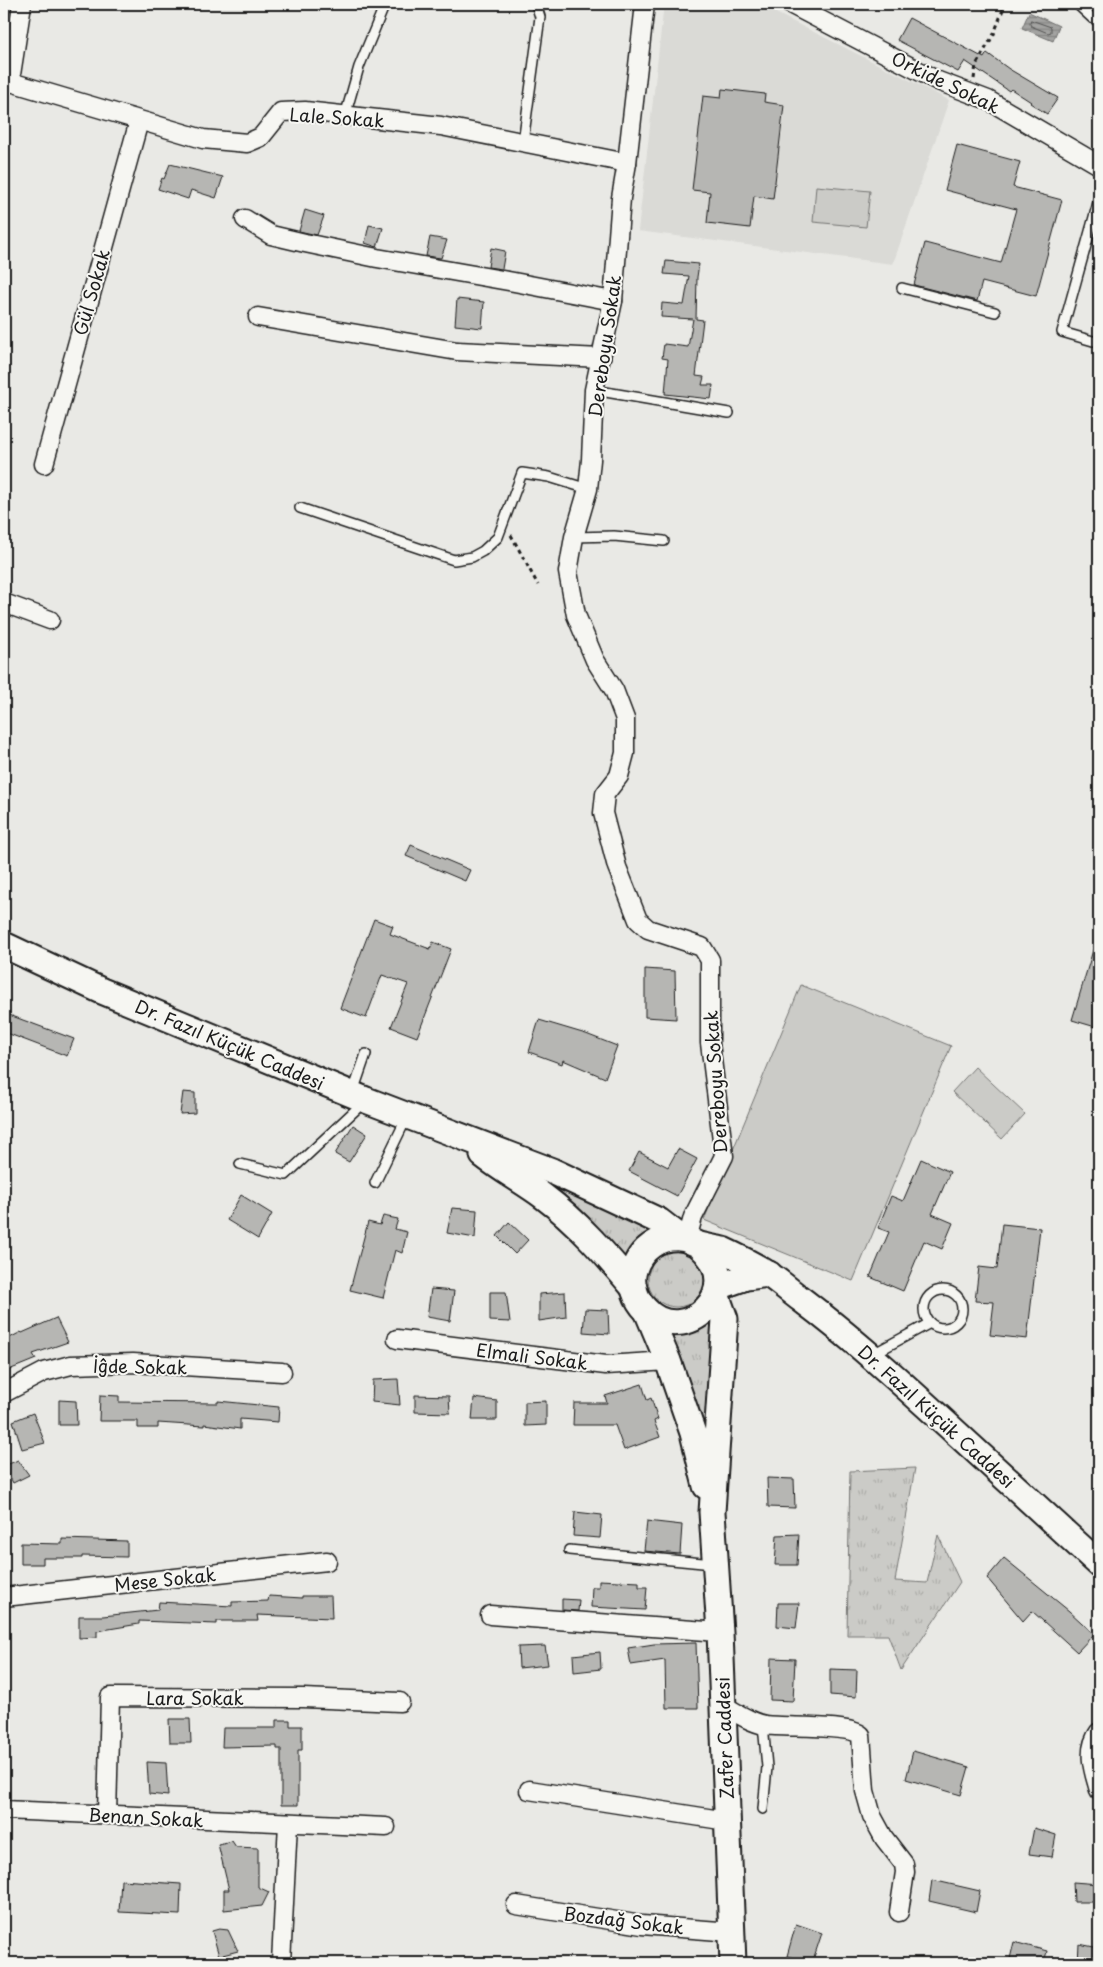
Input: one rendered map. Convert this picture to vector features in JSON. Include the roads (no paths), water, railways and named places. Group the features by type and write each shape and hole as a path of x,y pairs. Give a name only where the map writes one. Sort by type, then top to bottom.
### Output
{"street":[{"path":"7,80 22,4"},
{"name":"Dereboyu Sokak","path":"645,4 627,163 621,198 613,302 594,390 592,460 588,489 574,537 568,572 576,615 595,660 614,690 625,719 625,753 619,776 606,794 603,812 617,867 638,920 648,929 702,947 710,960 710,1042 724,1156 693,1217 689,1241"},
{"name":"Orkide Sokak","path":"790,4 938,81 988,100 1099,165"},
{"name":"Lale Sokak","path":"7,80 203,140 247,143 262,137 281,112 305,111 441,126 627,163"},
{"name":"Gül Sokak","path":"44,464 139,121"},
{"path":"245,219 271,234 305,244 613,302"},
{"path":"258,318 457,351 601,358"},
{"path":"4,603 50,620"},
{"name":"Dr. Fazıl Küçük Caddesi","path":"4,946 102,990 359,1097 459,1137 552,1171 660,1221 689,1241 721,1250 768,1274 830,1320 1099,1564"},
{"name":"Dr. Fazıl Küçük Caddesi","path":"459,1137 488,1159 544,1196 570,1218 602,1250 634,1288"},
{"path":"667,1238 689,1241 708,1253 715,1263 718,1275 717,1291 709,1307 699,1316 686,1321 672,1322 658,1319 646,1311 638,1301 634,1288 633,1275 637,1262 644,1251 655,1243 667,1238"},
{"path":"717,1291 746,1278 768,1274"},
{"name":"Zafer Caddesi","path":"717,1291 725,1319 712,1512 720,1632 733,1963"},
{"name":"Zafer Caddesi","path":"646,1311 668,1362 693,1433 712,1512"},
{"name":"Elmali Sokak","path":"396,1339 606,1365 668,1362"},
{"name":"İĝde Sokak","path":"4,1394 44,1372 71,1365 133,1363 282,1372"},
{"name":"Mese Sokak","path":"4,1597 327,1561"},
{"path":"490,1614 720,1632"},
{"name":"Lara Sokak","path":"107,1815 110,1697 303,1698 400,1702"},
{"path":"723,1705 763,1725 851,1731 861,1735 865,1792 872,1816 884,1838 904,1864 905,1872 899,1912"},
{"path":"1099,1732 1093,1741 1092,1765 1099,1790"},
{"path":"529,1790 727,1821"},
{"name":"Benan Sokak","path":"4,1810 386,1827"},
{"path":"282,1963 288,1823"},
{"name":"Bozdağ Sokak","path":"516,1905 642,1925 732,1932"}],"lane":[{"path":"345,116 359,67 385,4"},
{"path":"523,142 540,17 536,4"},
{"path":"1077,4 1092,18 1099,21"},
{"path":"1093,341 1062,332 1099,199"},
{"path":"902,288 995,312"},
{"path":"594,390 729,413"},
{"path":"300,508 454,560 472,557 483,551 498,537 522,473 549,477 588,489"},
{"path":"574,537 614,536 664,541"},
{"path":"240,1164 286,1175 359,1097 366,1054"},
{"path":"375,1184 408,1116"},
{"path":"941,1290 952,1292 960,1300 962,1310 959,1320 950,1327 940,1328 930,1323 924,1314 925,1303 931,1294 941,1290"},
{"path":"871,1356 930,1323"},
{"path":"569,1550 716,1565"},
{"path":"763,1725 767,1766 763,1809"}],"water":[{"path":"1029,12 1059,26 1053,41 1022,28"}]}
